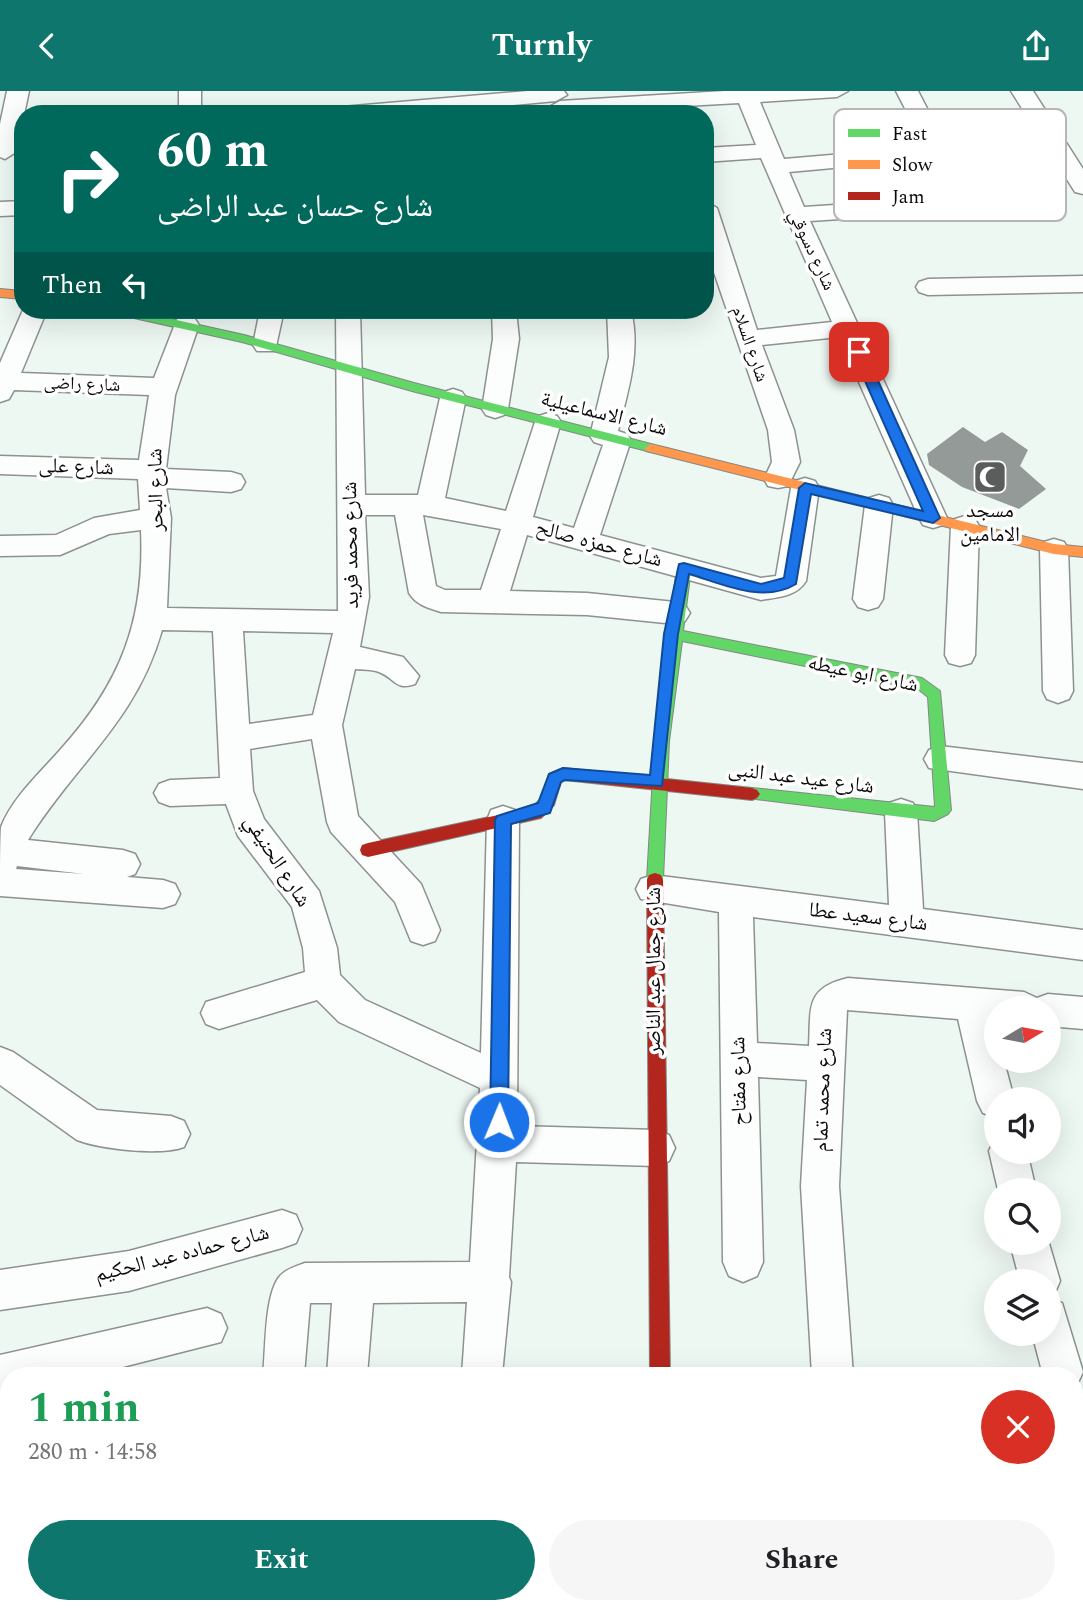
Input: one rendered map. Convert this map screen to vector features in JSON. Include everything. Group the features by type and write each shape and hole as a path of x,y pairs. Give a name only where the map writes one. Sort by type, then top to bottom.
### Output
{"street":[{"path":"679,105 746,95 837,91"},
{"path":"907,91 917,109"},
{"path":"1022,91 1033,109"},
{"name":"شارع دسوقي","path":"746,95 796,215 933,518"},
{"path":"439,105 558,102 644,105"},
{"path":"9,152 14,119"},
{"path":"714,156 772,159 834,156"},
{"path":"1066,160 1083,187"},
{"path":"796,215 834,212"},
{"name":"شارع السلام","path":"714,236 785,447 786,463 778,479"},
{"path":"928,288 1083,284"},
{"path":"2,385 30,319"},
{"name":"شارع الاسماعيلية","path":"167,319 347,370 805,488 1054,549 1083,552"},
{"path":"266,345 270,319"},
{"name":"شارع محمد فريد","path":"348,319 354,597 351,622 327,725 333,779 343,822 409,894 423,930"},
{"path":"495,409 506,339 505,319"},
{"path":"585,538 611,438 623,343 620,319"},
{"name":"شارع البحر","path":"2,867 23,818 93,734 127,683 150,619 155,579 156,518 153,474 163,387 186,325"},
{"path":"747,339 848,328"},
{"name":"شارع راضى","path":"2,385 163,387"},
{"path":"453,398 418,504 424,593 440,601 565,600 616,604 673,624"},
{"path":"492,602 519,523 548,422"},
{"name":"شارع على","path":"0,465 153,474 231,482"},
{"name":"شارع حمزه صالح","path":"351,505 418,504 519,523 585,538 761,589 782,586 791,581 805,488"},
{"path":"867,599 879,505"},
{"path":"0,547 60,545 104,525 156,518"},
{"path":"960,655 965,526"},
{"path":"1054,549 1058,691"},
{"name":"شارع جمال عبد الناصر","path":"660,1367 653,889 657,782 673,624 684,568"},
{"path":"150,619 351,622"},
{"name":"شارع الحنيفي","path":"227,620 237,791 250,826 307,901 320,948 323,982"},
{"name":"شارع ابو عيطه","path":"673,624 922,684 934,695 943,810 940,814"},
{"path":"342,657 389,662 397,666 404,676"},
{"path":"235,739 327,725"},
{"path":"940,759 1083,776"},
{"name":"شارع عيد عبد النبى","path":"503,820 545,808 554,778 563,774 657,782 901,812 940,814"},
{"path":"170,793 237,791"},
{"path":"901,812 907,922"},
{"path":"368,851 503,820 498,1143 491,1282 483,1367"},
{"path":"2,867 123,863"},
{"path":"2,867 163,894"},
{"name":"شارع سعيد عطا","path":"653,889 1083,944"},
{"name":"شارع مفتاح","path":"736,900 743,1262"},
{"path":"219,1013 323,982 352,1011 500,1079"},
{"name":"شارع محمد تمام","path":"831,1367 820,1186 826,1011 835,997 848,994 984,1005"},
{"path":"972,1004 993,1087"},
{"path":"1061,1011 1083,1013"},
{"path":"739,1059 823,1064"},
{"path":"0,1064 90,1128 171,1134"},
{"path":"498,1143 656,1148"},
{"name":"شارع حماده عبد الحكيم","path":"0,1290 129,1271 282,1229"},
{"path":"285,1367 291,1295 305,1283 491,1282"},
{"path":"348,1367 354,1284"},
{"path":"39,1367 207,1328"},
{"path":"1059,1346 1067,1367"}],"building":[{"name":"مسجد الامامين","path":"963,427 985,442 1002,432 1028,450 1020,466 1046,489 1019,509 962,487 929,465 927,454"}],"traffic: fast":[{"path":"156,319 244,339 412,387 651,448"},
{"path":"655,880 662,741 684,568"},
{"path":"671,634 922,684 935,695 943,810 934,815 752,794"}],"traffic: slow":[{"path":"0,293 14,294"},
{"path":"651,448 1054,549 1083,552"}],"traffic: jam":[{"path":"368,850 536,813 549,801 554,778 563,774 752,794"},
{"path":"655,880 660,1367"}],"place":[{"name":"مسجد الامامين","path":"990,477"}],"route":[{"path":"499,1122 503,820 536,813 545,808 554,778 563,774 657,782 671,634 684,568 761,589 771,589 791,581 805,488 933,518 859,352"}]}
